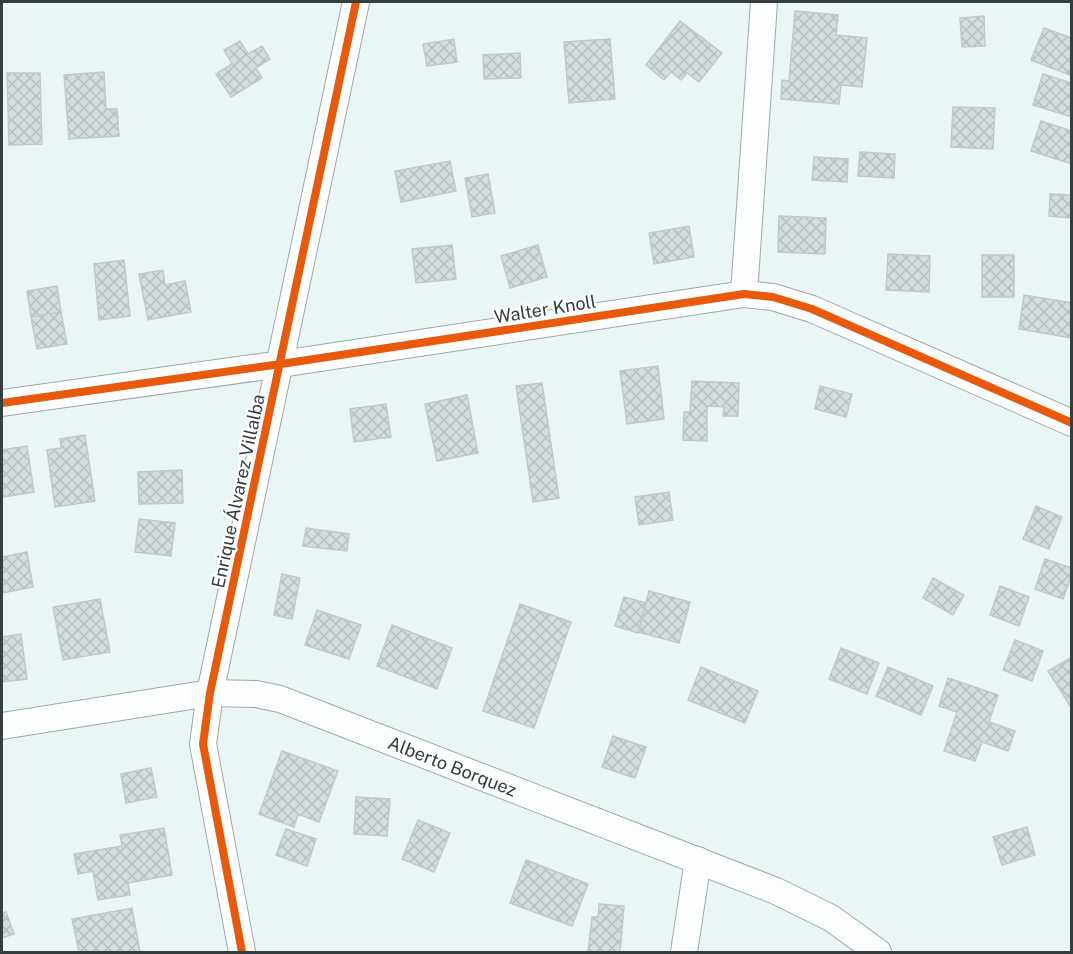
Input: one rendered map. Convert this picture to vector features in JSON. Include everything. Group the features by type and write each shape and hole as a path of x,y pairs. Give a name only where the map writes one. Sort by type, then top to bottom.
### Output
{"street":[{"name":"Enrique Álvarez Villalba","path":"242,952 203,744 210,693 356,2"},
{"path":"744,294 764,2"},
{"name":"Walter Knoll","path":"2,403 281,364 744,294 773,297 812,309 1071,423"},
{"name":"Alberto Borquez","path":"2,726 210,693 256,693 280,699 698,860 803,903 839,923 878,952"},
{"path":"684,952 698,860"}],"building":[{"path":"795,11 838,15 836,35 867,38 862,87 841,85 839,104 781,99 782,80 789,81"},
{"path":"984,16 985,46 962,47 960,18"},
{"path":"680,21 722,53 699,82 687,73 681,80 671,72 664,80 646,65"},
{"path":"1044,28 1072,38 1072,76 1031,60"},
{"path":"454,39 457,62 427,66 423,44"},
{"path":"610,39 615,99 569,103 564,42"},
{"path":"240,41 248,54 262,46 270,59 256,68 262,78 231,97 216,74 232,64 224,50"},
{"path":"520,53 521,78 484,79 483,55"},
{"path":"104,72 106,109 117,109 119,136 69,139 64,75"},
{"path":"7,73 40,73 42,144 9,145"},
{"path":"1043,74 1072,83 1072,117 1033,105"},
{"path":"953,107 995,108 993,149 951,147"},
{"path":"1041,121 1072,131 1072,164 1031,151"},
{"path":"860,152 895,154 894,178 858,176"},
{"path":"814,157 848,159 847,182 812,180"},
{"path":"450,161 456,191 401,202 395,171"},
{"path":"488,174 495,213 472,217 465,178"},
{"path":"1050,194 1072,195 1072,218 1049,216"},
{"path":"779,216 826,218 825,254 778,252"},
{"path":"689,226 694,257 654,264 649,233"},
{"path":"452,245 456,279 416,283 412,249"},
{"path":"538,245 547,277 510,288 501,256"},
{"path":"888,254 930,256 929,292 886,290"},
{"path":"982,255 1014,255 1014,297 982,297"},
{"path":"124,260 130,316 99,320 94,264"},
{"path":"163,270 165,285 185,281 191,312 148,320 139,274"},
{"path":"57,286 61,312 31,317 27,291"},
{"path":"1024,295 1072,303 1072,338 1019,329"},
{"path":"61,312 67,344 37,349 31,317"},
{"path":"658,366 664,419 627,424 620,371"},
{"path":"692,381 739,383 738,416 723,416 724,407 707,406 707,441 683,440 684,412 690,412"},
{"path":"542,383 559,498 533,502 516,386"},
{"path":"820,386 852,394 846,417 815,409"},
{"path":"467,395 478,453 437,461 425,404"},
{"path":"386,404 391,437 354,442 350,409"},
{"path":"85,435 95,501 55,507 47,450 61,448 60,439"},
{"path":"27,446 34,492 2,497 2,450"},
{"path":"182,470 183,503 139,504 138,472"},
{"path":"669,492 673,520 639,525 635,497"},
{"path":"1036,506 1062,517 1049,549 1023,539"},
{"path":"139,519 175,523 171,556 135,552"},
{"path":"306,528 349,534 347,551 303,546"},
{"path":"27,552 33,587 2,593 2,557"},
{"path":"1045,559 1072,568 1063,599 1035,589"},
{"path":"282,574 300,578 292,619 274,615"},
{"path":"933,578 964,595 953,615 923,598"},
{"path":"1000,586 1029,597 1019,626 990,615"},
{"path":"649,591 690,602 679,643 638,632"},
{"path":"624,597 646,603 638,633 615,626"},
{"path":"100,599 110,652 63,660 53,607"},
{"path":"520,604 571,622 534,728 483,711"},
{"path":"317,610 361,625 349,659 305,645"},
{"path":"392,625 452,648 437,689 377,666"},
{"path":"21,634 27,679 2,682 2,637"},
{"path":"1015,640 1043,651 1032,681 1003,670"},
{"path":"841,648 879,663 867,694 829,679"},
{"path":"1072,657 1072,709 1048,671"},
{"path":"701,667 758,691 745,723 688,700"},
{"path":"888,667 933,686 921,715 876,696"},
{"path":"948,678 998,695 989,722 1015,731 1008,751 982,742 975,761 944,751 957,712 939,706"},
{"path":"613,736 646,747 635,778 602,767"},
{"path":"282,751 338,771 319,822 298,814 294,827 259,814"},
{"path":"151,768 157,797 126,803 121,774"},
{"path":"356,797 390,799 387,836 354,834"},
{"path":"418,820 450,833 434,872 402,859"},
{"path":"1027,827 1035,855 1002,865 993,837"},
{"path":"164,828 172,875 128,883 130,895 98,900 93,871 78,874 74,854 122,846 120,835"},
{"path":"286,829 316,839 307,866 276,855"},
{"path":"526,860 588,884 572,926 510,903"},
{"path":"599,904 624,906 620,952 588,952 592,917 598,917"},
{"path":"132,908 140,952 79,952 72,919"},
{"path":"6,912 14,934 2,938 2,913"}],"cycle path":[{"path":"242,952 203,744 210,693 356,2"},
{"path":"2,403 281,364 744,294 773,297 812,309 1072,423"}]}
